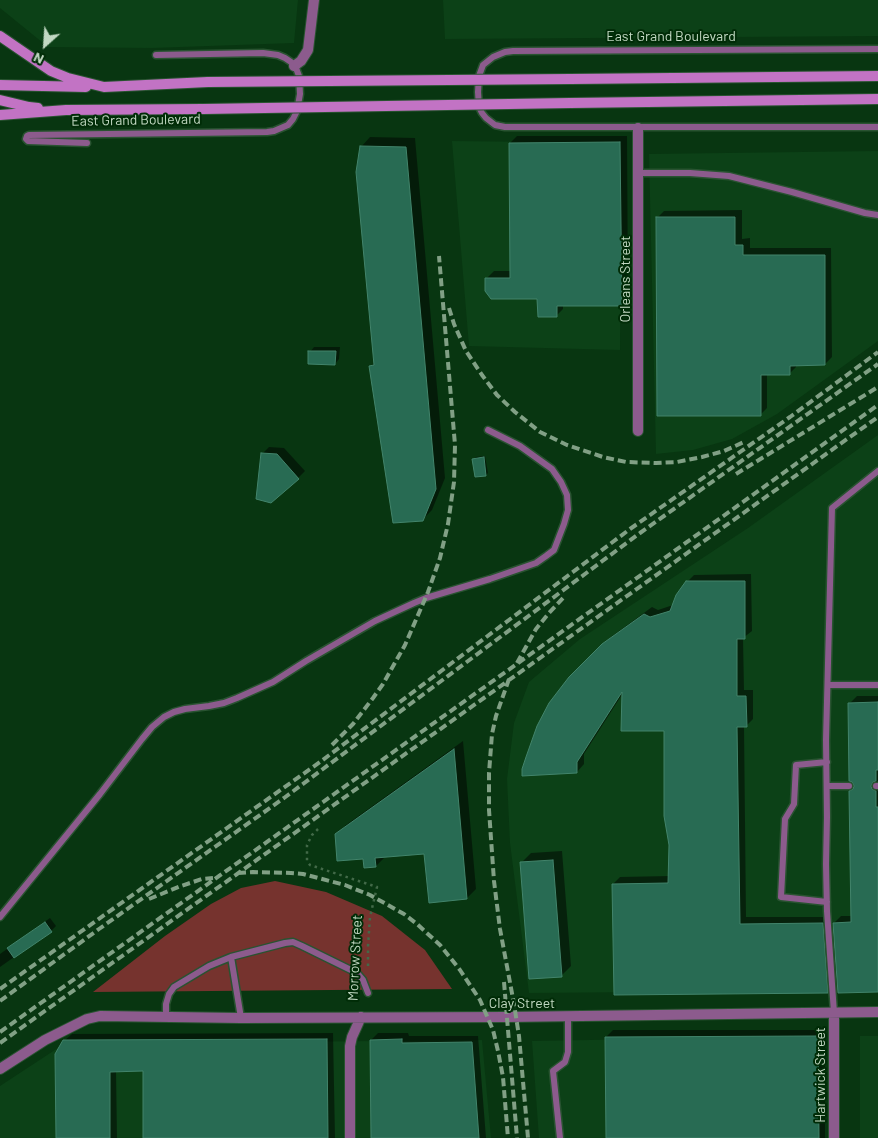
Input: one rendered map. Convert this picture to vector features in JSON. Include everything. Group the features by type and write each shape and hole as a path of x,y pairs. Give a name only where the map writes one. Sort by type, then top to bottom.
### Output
{"main road":[{"path":"0,36 51,71 68,78 104,87"},
{"path":"0,85 104,87 208,82 878,76"},
{"path":"0,100 29,107 66,110"},
{"name":"East Grand Boulevard","path":"66,110 878,100"},
{"path":"0,116 66,110"}],"street":[{"path":"294,66 301,61 308,50 314,0"},
{"name":"Orleans Street","path":"638,128 638,431"},
{"name":"Clay Street","path":"0,1069 45,1040 87,1019 100,1016 241,1018 878,1012"},
{"name":"Hartwick Street","path":"834,1013 834,1138"},
{"name":"Morrow Street","path":"350,1138 350,1046 361,1017"}],"lane":[{"name":"East Grand Boulevard","path":"878,49 513,51 493,57 483,65 478,92 480,107 486,118 495,125 514,128 878,127"},
{"path":"156,55 271,54 286,58 294,66"},
{"name":"East Grand Boulevard","path":"88,143 28,141 26,139 29,135 274,131 288,125 297,111 300,84 294,66"},
{"path":"638,173 690,173 729,176 878,215"},
{"path":"0,917 142,739 164,717 185,709 224,703 238,698 273,682 374,622 414,602 536,563 554,550 568,510 567,495 561,482 552,469 520,446 488,430"},
{"path":"834,1013 826,864 826,740 832,508 878,470"},
{"path":"828,685 878,685"},
{"path":"827,762 796,765 794,804 785,819 780,897 827,902"},
{"path":"827,786 849,786"},
{"path":"166,1016 166,1004 169,994 174,987 209,966 231,958 293,942 322,954 357,973 363,980 368,993"},
{"path":"231,958 241,1018"},
{"path":"560,1138 553,1071 565,1062 568,1052 568,1016"}],"path":[{"name":"Morrow Street","path":"318,830 307,845 307,861 310,865 377,888 370,917 368,993"}],"shaded area":[{"path":"0,0 298,0 294,43 152,48 48,47 0,8"},
{"path":"443,0 878,0 878,36 445,39"},
{"path":"452,141 621,143 620,350 469,346"},
{"path":"878,151 878,341 777,414 732,439 693,450 656,454 649,154"},
{"path":"878,435 878,990 529,993 510,843 507,779 514,723 529,682 580,639 748,528"},
{"path":"275,881 326,892 382,916 425,950 452,989 93,992 165,936 211,904 241,888"},
{"path":"818,1036 819,1138 539,1138 532,1041"},
{"path":"860,1036 878,1036 878,1138 860,1138"},
{"path":"482,1040 491,1138 0,1138 0,1086 64,1044"}],"building":[{"path":"620,142 622,306 557,306 557,317 538,317 537,299 491,299 485,291 485,278 510,278 509,143"},
{"path":"360,146 406,147 436,489 423,521 393,523 369,366 374,365 356,172"},
{"path":"656,217 735,217 735,245 743,245 743,255 825,255 825,365 790,366 790,375 761,375 761,416 657,416"},
{"path":"308,351 336,351 335,365 308,364"},
{"path":"261,453 277,454 299,479 271,503 256,499"},
{"path":"484,457 486,476 475,477 472,459"},
{"path":"686,581 745,581 745,639 737,639 737,696 746,696 747,727 737,727 740,924 823,923 828,993 614,995 612,884 668,883 669,845 664,816 664,731 621,731 622,692 577,762 577,773 522,776 522,769 537,726 549,703 569,677 602,644 644,614 650,617 670,611 676,595"},
{"path":"878,702 878,770 876,770 876,781 871,786 876,791 876,807 878,807 878,992 838,993 833,923 851,922 849,791 854,786 849,781 848,703"},
{"path":"454,749 467,899 429,903 424,854 375,858 376,867 364,868 363,859 337,861 335,834"},
{"path":"553,860 562,977 529,979 520,862"},
{"path":"45,922 52,932 14,958 7,948"},
{"path":"818,1036 819,1138 606,1138 605,1037"},
{"path":"327,1039 328,1138 143,1138 143,1071 110,1072 110,1138 56,1138 55,1054 63,1040"},
{"path":"402,1039 402,1043 472,1042 479,1138 371,1138 370,1040"}],"railway":[{"path":"332,745 353,724 373,698 405,645 428,592 440,558 448,524 454,482 455,445 439,256"},
{"path":"449,308 466,351 497,395 540,432 567,445 603,457 626,462 656,463 677,462 702,457 724,451 744,442"},
{"path":"0,989 320,762 630,529 790,417 878,352"},
{"path":"0,1001 284,798 640,533 878,364"},
{"path":"736,474 878,387"},
{"path":"0,1032 878,405"},
{"path":"0,1043 878,417"},
{"path":"517,663 536,629 563,598"},
{"path":"509,679 492,734 489,810 494,881 500,929 519,1036 528,1138"},
{"path":"238,873 303,874 345,885 370,895 404,914 440,945 480,1000 493,1030 503,1077 508,1138"},
{"path":"149,899 202,879 213,878"},
{"path":"504,982 517,1138"}]}
